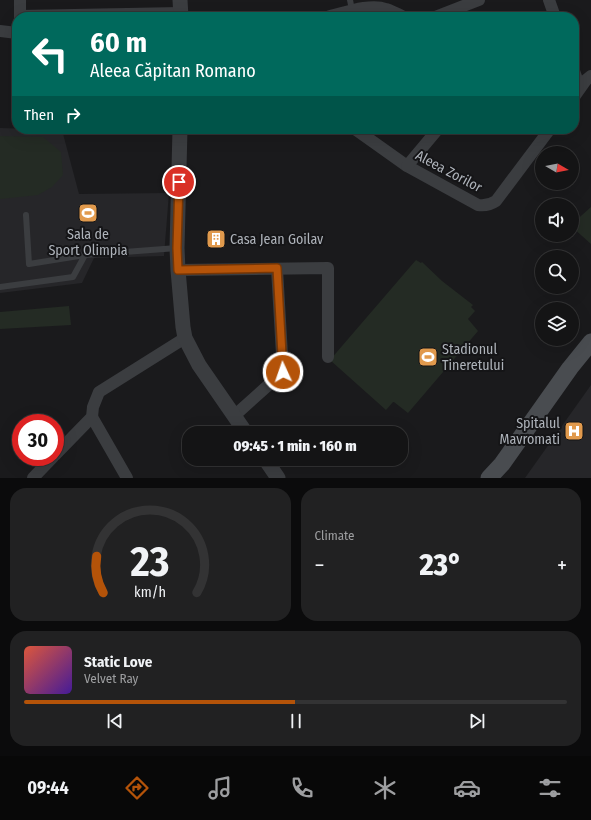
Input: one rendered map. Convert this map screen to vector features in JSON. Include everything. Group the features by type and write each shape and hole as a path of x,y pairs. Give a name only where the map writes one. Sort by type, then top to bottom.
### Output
{"main road":[{"path":"489,478 502,464 570,368 591,342"}],"street":[{"path":"20,0 20,12"},
{"path":"448,12 479,0"},
{"path":"549,0 553,12"},
{"path":"337,12 351,5 386,8 394,12"},
{"path":"134,12 180,10"},
{"path":"0,31 12,32"},
{"path":"579,89 591,76"},
{"path":"180,134 177,248 185,338 199,364 241,426"},
{"name":"Aleea Zorilor","path":"362,134 407,166 478,205 490,205 496,201 546,134"},
{"path":"407,166 434,134"},
{"path":"234,416 283,372 277,268"},
{"path":"178,270 328,268 328,357"},
{"path":"128,478 92,417 93,407 100,392 185,338"},
{"path":"64,446 92,417"},
{"path":"33,478 44,466"},
{"path":"270,466 278,478"}],"lane":[{"path":"26,215 29,264 85,255 177,248"},
{"path":"0,288 73,277 85,255"}],"shaded area":[{"path":"0,128 12,128 12,134 63,134 79,194 169,193 164,256 94,258 82,283 0,293"},
{"path":"0,136 43,137 61,152 63,175 52,187 38,195 0,199"},
{"path":"591,207 591,244 579,233 579,218"},
{"path":"416,260 421,263 422,262 442,281 473,305 471,307 475,311 468,319 478,331 408,413 394,402 386,410 330,360"},
{"path":"69,306 71,325 0,329 0,312"},
{"name":"Spitalul Mavromati","path":"591,385 591,478 525,478"}],"place":[{"name":"Sala de Sport Olimpia","path":"88,213"},
{"name":"Casa Jean Goilav","path":"216,239"},
{"name":"Stadionul Tineretului","path":"428,357"},
{"name":"Spitalul Mavromati","path":"574,431"}],"route":[{"path":"179,182 177,248 178,270 277,268 283,372"}]}
